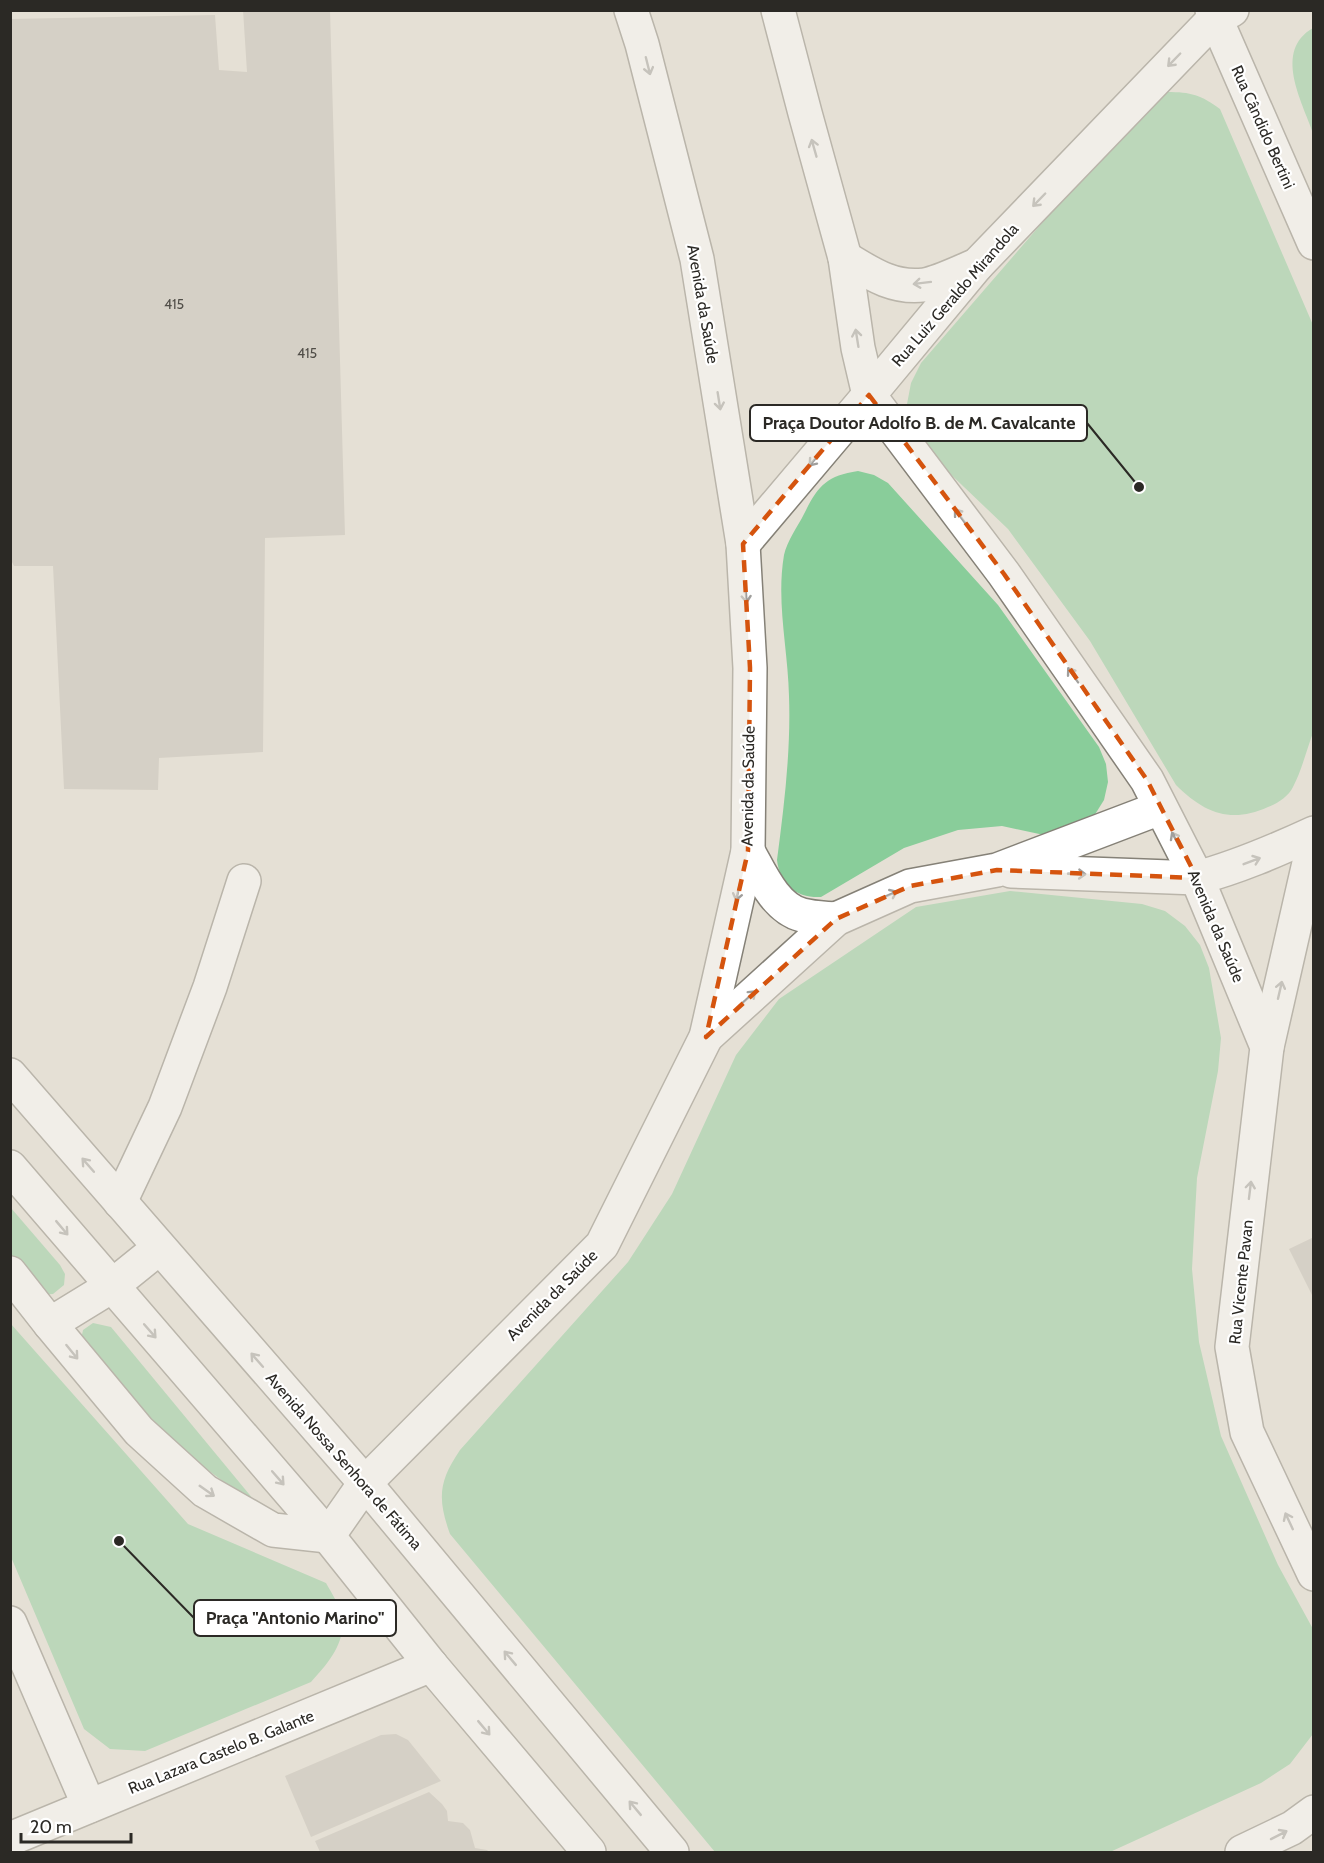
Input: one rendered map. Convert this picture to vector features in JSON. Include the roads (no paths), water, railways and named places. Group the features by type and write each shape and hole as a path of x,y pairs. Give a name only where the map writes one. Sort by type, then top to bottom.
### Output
{"main road":[{"name":"Avenida da Saúde","path":"328,1536 364,1484 602,1245 706,1037 748,851 750,668 742,544 697,259 631,10"},
{"name":"Avenida da Saúde","path":"778,10 845,258 858,348 869,395 1004,574 1147,780 1197,878 1267,1047"},
{"name":"Rua Luiz Geraldo Mirandola","path":"742,544 977,265 1220,13"},
{"name":"Rua Cândido Bertini","path":"1220,13 1314,243"},
{"path":"845,258 879,278 898,284 925,285 977,265"},
{"path":"706,1037 836,919 910,886 998,870 1160,808"},
{"path":"998,870 1197,878 1229,870 1314,833"},
{"name":"Rua Vicente Pavan","path":"1314,841 1267,1047 1232,1347 1247,1432 1314,1574"},
{"path":"748,851 774,894 788,909 805,916 836,919"},
{"path":"120,1202 165,1107 210,987 244,881"},
{"name":"Avenida Nossa Senhora de Fátima","path":"10,1075 364,1484 672,1852"},
{"path":"10,1167 328,1536 431,1665 589,1852"},
{"path":"50,1324 112,1286 159,1248"},
{"path":"10,1273 139,1431 205,1491 366,1584"},
{"path":"273,1530 328,1536"},
{"path":"10,1623 89,1806"},
{"name":"Rua Lazara Castelo B. Galante","path":"10,1839 431,1665"},
{"path":"1242,1852 1292,1828 1314,1812"}],"place":[{"name":"Praça Doutor Adolfo B. de M. Cavalcante","path":"1139,487"},
{"name":"Praça \"Antonio Marino\"","path":"119,1541"}]}
